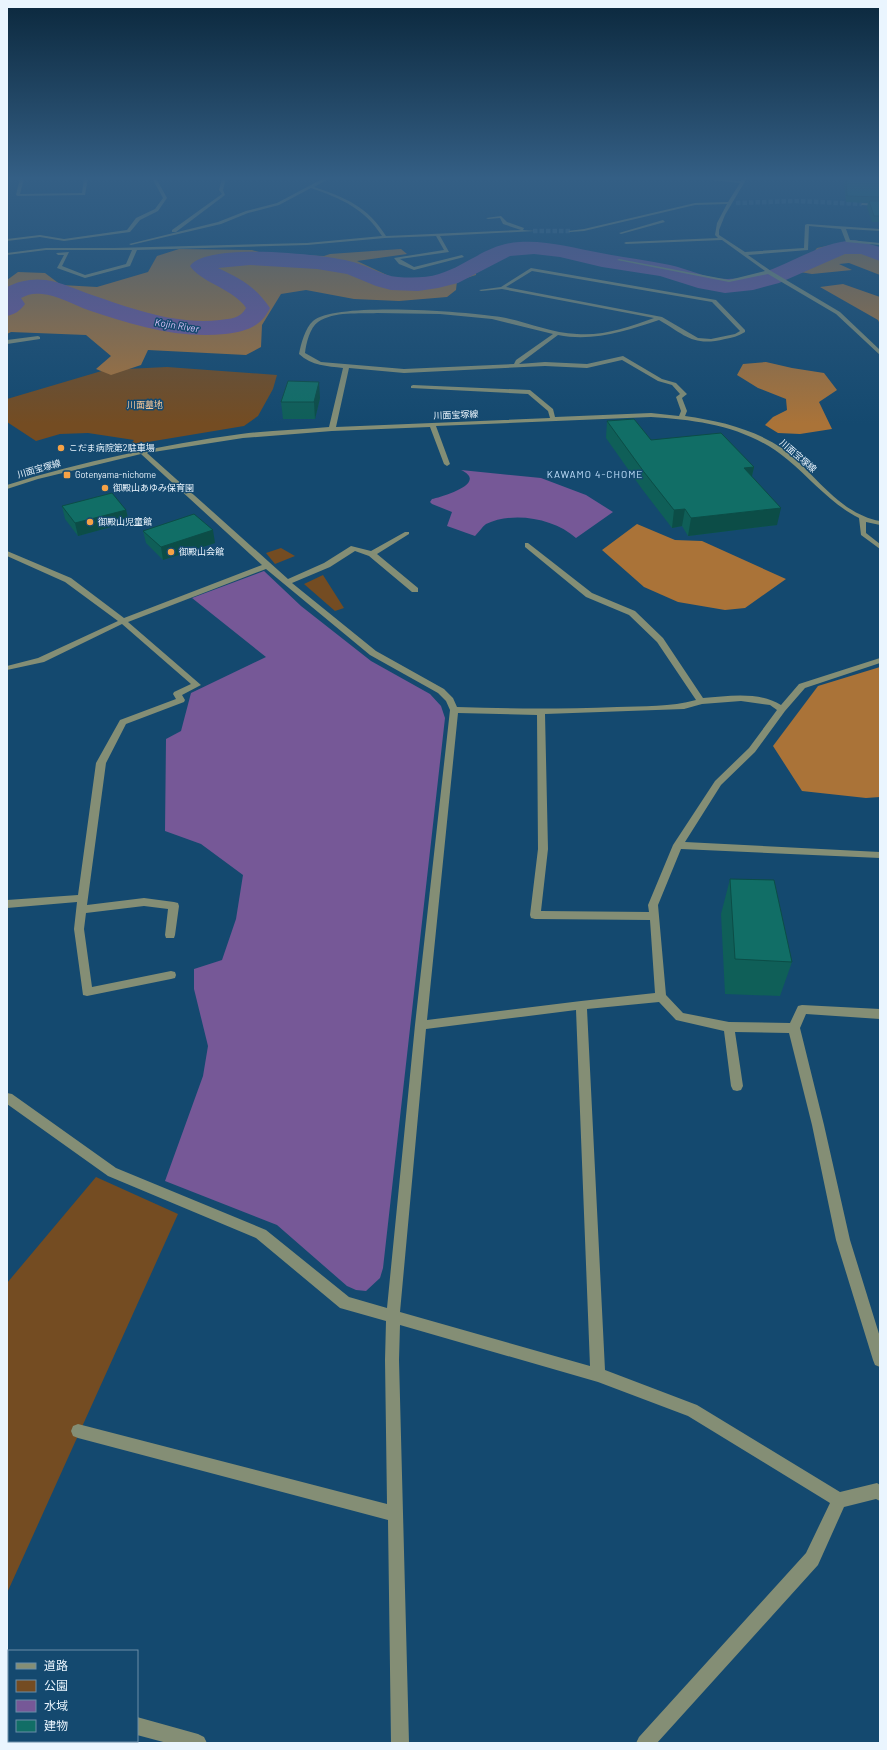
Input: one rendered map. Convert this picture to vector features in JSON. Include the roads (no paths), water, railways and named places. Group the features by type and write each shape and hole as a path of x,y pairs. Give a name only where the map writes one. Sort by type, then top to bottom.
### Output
{"street":[{"path":"64,260 60,267 85,277 128,265 130,260"},
{"path":"398,260 401,263 414,269 448,260"},
{"path":"619,260 729,281 770,273"},
{"path":"751,260 770,273 838,313 880,354"},
{"path":"481,290 502,288 660,318 697,340 711,341 737,335 743,331 714,301 531,268 502,288"},
{"path":"660,318 624,330 601,335 578,336 556,334 507,320 478,314 447,312 349,312 331,314 316,320 303,345 302,354 320,364 404,370 545,364 587,366 624,358 660,380 674,384 684,394 679,397 684,411 682,417"},
{"path":"516,365 518,361 556,334"},
{"path":"7,342 38,338"},
{"path":"332,429 346,367"},
{"path":"413,387 530,392 551,410 554,420"},
{"name":"川面宝塚線","path":"7,487 36,478 142,452 243,436 332,429 651,416 682,417 717,423 752,434 781,451 832,498 862,518 880,523"},
{"path":"433,425 447,464"},
{"path":"142,452 267,566 373,653 441,691 450,700 454,710 421,1025 393,1316 392,1360 400,1743"},
{"path":"862,518 863,534 880,547"},
{"path":"372,554 407,533"},
{"path":"528,545 589,595 632,613 660,640 701,702"},
{"path":"288,582 327,565 354,548 372,554 415,590"},
{"path":"7,553 68,580 123,621 197,685 177,694 181,700 123,722 101,763 79,929 87,992 171,975"},
{"path":"7,668 41,660 123,621 267,566"},
{"path":"794,1028 729,1027 680,1017 661,997 653,905 678,845 718,783 752,750 782,709 802,686 880,660"},
{"path":"454,710 541,712 652,708 684,706 701,702 741,698 772,703 782,709"},
{"path":"541,712 544,849 535,915 655,916"},
{"path":"678,845 779,851 880,854"},
{"path":"7,904 83,898"},
{"path":"82,910 144,902 174,906 170,935"},
{"path":"421,1025 581,1004 661,997"},
{"path":"581,1004 598,1375"},
{"path":"880,1014 802,1009 794,1028 818,1125 843,1240 880,1360"},
{"path":"729,1027 737,1086"},
{"path":"7,1098 112,1172 261,1234 345,1303 598,1375 692,1410 839,1500 879,1489"},
{"path":"78,1431 395,1514"},
{"path":"645,1743 812,1559 839,1500"},
{"path":"138,1726 175,1740 198,1743"}],"water":[{"path":"461,470 541,478 586,495 613,512 576,538 567,531 545,521 521,517 497,520 486,524 475,536 447,526 452,512 430,502 432,499 461,489 467,484 470,480 468,475"},
{"path":"264,571 301,606 371,661 430,694 441,706 445,718 383,1268 380,1278 366,1291 356,1290 347,1286 277,1225 165,1181 203,1076 208,1046 194,989 194,969 222,960 236,919 243,875 201,844 165,831 166,739 181,731 191,693 266,657 192,598"}],"waterway":[{"name":"Kojin River","path":"7,309 13,304 9,297 17,291 31,287 46,287 138,318 162,324 186,328 209,329 237,325 249,320 258,308 242,290 228,281 205,270 201,266 225,260"},
{"name":"Kojin River","path":"288,260 335,264 361,271 384,281 404,284 438,282 462,273 485,260"},
{"name":"Kojin River","path":"600,260 660,269 684,275 706,283 725,286 744,285 771,278 800,267 813,260"}],"place":[{"name":"こだま病院第2駐車場","path":"61,448"},
{"name":"Gotenyama-nichome","path":"67,475"},
{"name":"御殿山あゆみ保育園","path":"105,488"},
{"name":"御殿山児童館","path":"90,522"},
{"name":"御殿山会館","path":"171,552"}],"district":[{"name":"KAWAMO 4-CHOME","path":"595,474"}],"park label":[{"name":"川面墓地","path":"145,405"}]}
